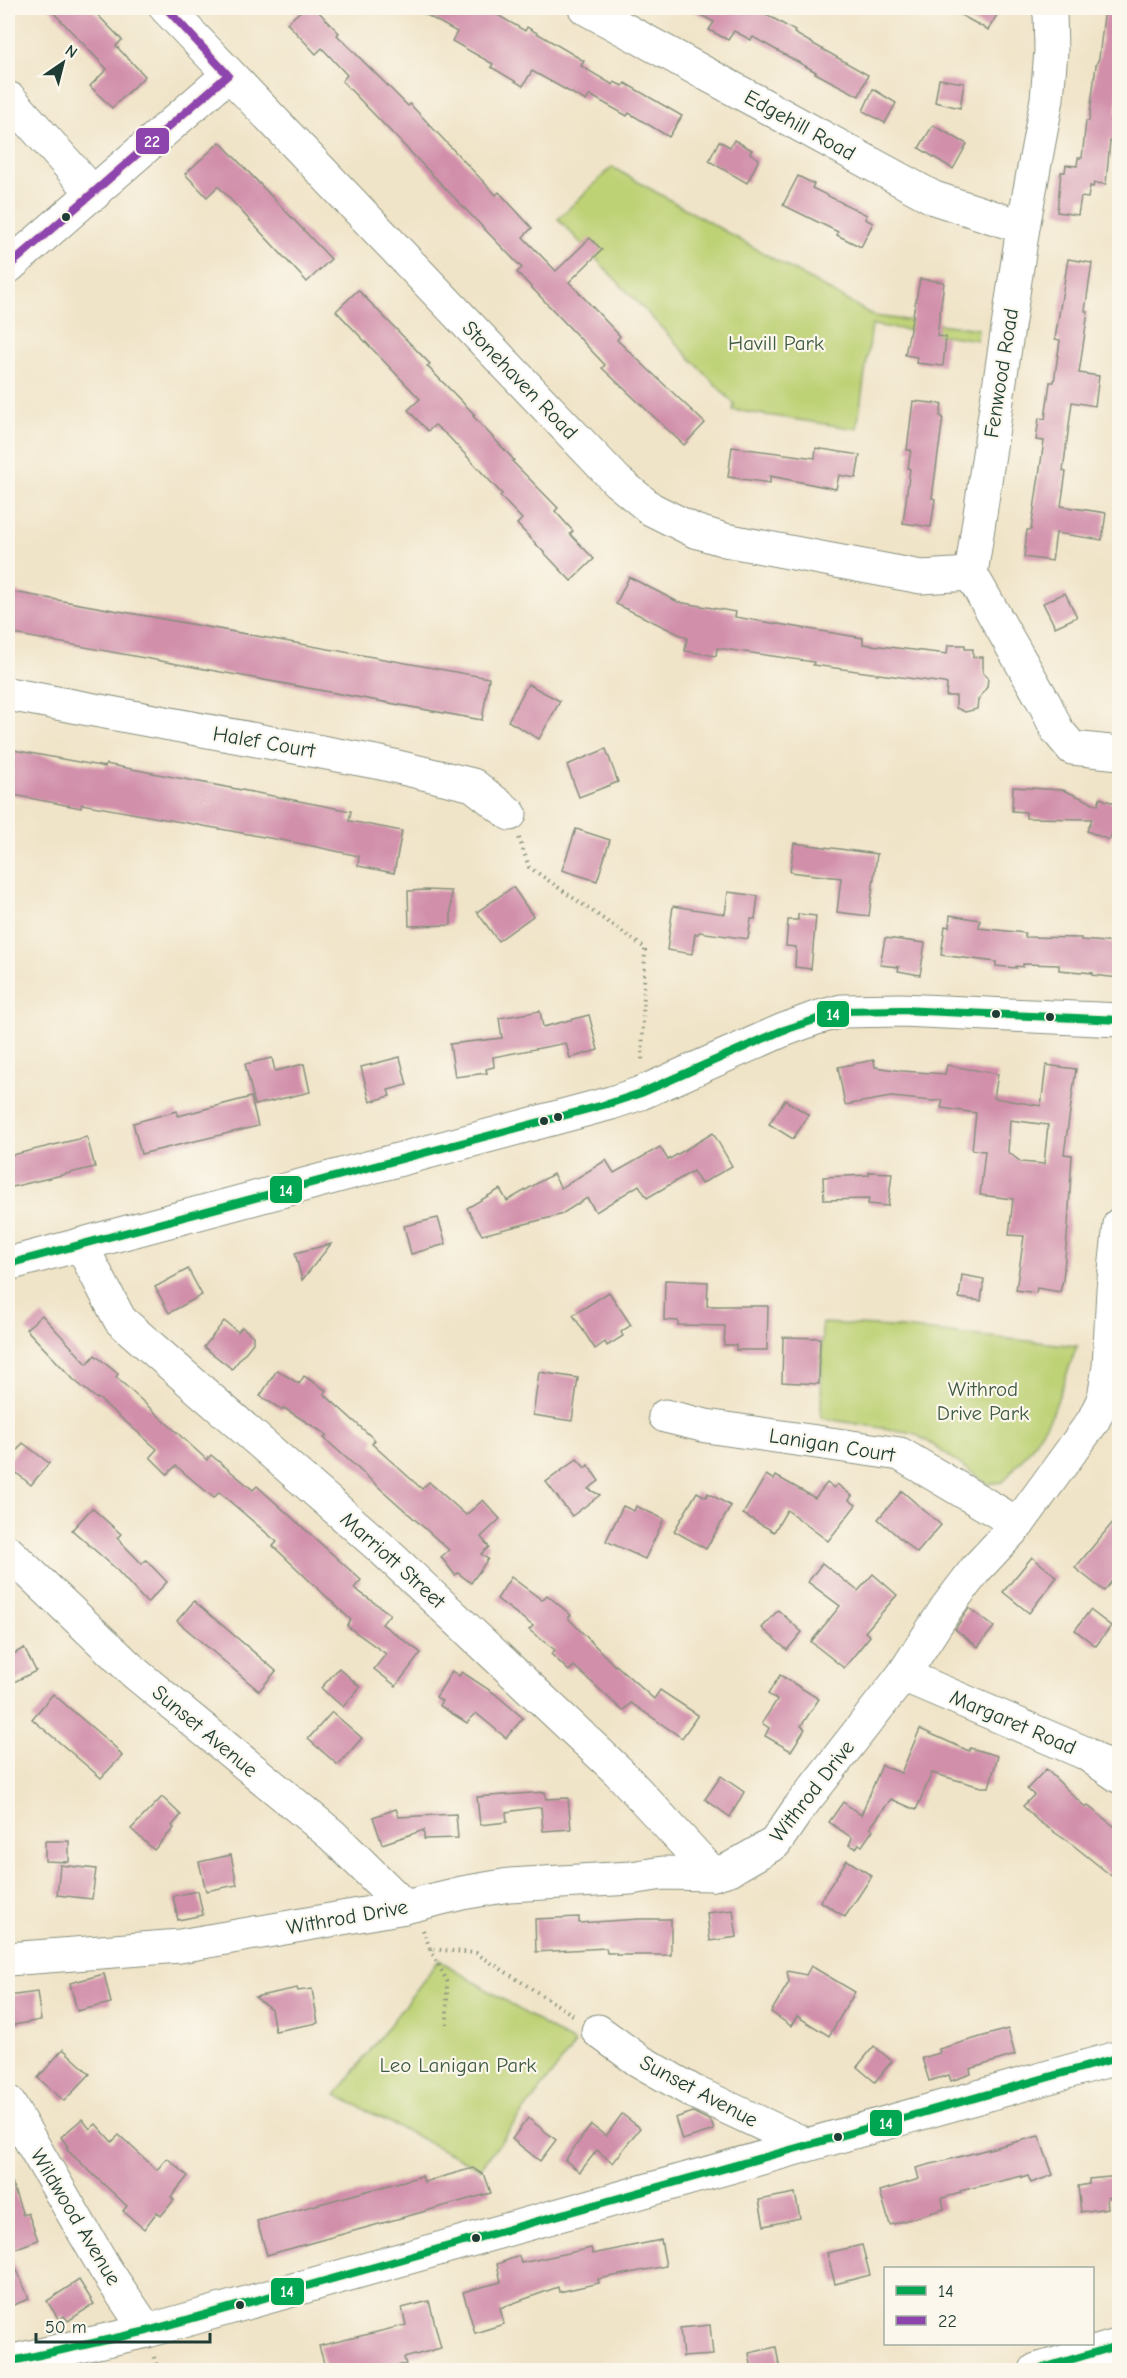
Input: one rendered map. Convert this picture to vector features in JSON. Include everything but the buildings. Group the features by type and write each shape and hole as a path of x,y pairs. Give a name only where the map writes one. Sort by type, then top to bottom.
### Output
{"street":[{"name":"Stonehaven Road","path":"166,8 617,481 651,509 695,531 725,540 921,577 970,574"},
{"name":"Edgehill Road","path":"585,8 934,198 1023,227"},
{"name":"Fenwood Road","path":"970,574 1023,227 1047,99 1051,51 1048,8"},
{"path":"8,267 228,75"},
{"path":"8,101 10,99 94,194"},
{"path":"970,574 1045,704 1051,719 1072,748 1119,753"},
{"name":"Halef Court","path":"8,694 381,763 473,785 510,814"},
{"path":"8,1264 611,1103 641,1093 781,1031 842,1011 902,1010 1119,1020"},
{"name":"Withrod Drive","path":"8,1959 180,1946 405,1907 462,1893 509,1886 631,1878 663,1873 713,1874 730,1869 775,1843 799,1808 903,1675 947,1607 976,1569 1018,1524 1068,1454 1086,1433 1100,1409 1112,1400 1109,1367 1119,1224"},
{"name":"Marriott Street","path":"81,1245 120,1320 380,1547 618,1771 713,1874"},
{"name":"Lanigan Court","path":"665,1416 706,1426 900,1454 1018,1524"},
{"name":"Sunset Avenue","path":"8,1552 135,1673 332,1835 405,1907"},
{"name":"Margaret Road","path":"903,1675 1085,1753 1119,1777"},
{"name":"Sunset Avenue","path":"598,2031 638,2060 694,2092 805,2144"},
{"path":"8,2362 147,2331 1119,2057"},
{"name":"Wildwood Avenue","path":"8,2102 106,2270 147,2331"},
{"path":"1036,2370 1119,2345"}],"path":[{"path":"510,814 529,867 645,948 641,1093"},
{"path":"405,1907 419,1918 430,1949 447,1981 447,2024"},
{"path":"430,1949 476,1953 598,2031"}],"green space":[{"name":"Havill Park","path":"612,167 874,316 978,329 977,340 872,325 857,429 733,410 734,404 558,219"},
{"name":"Withrod Drive Park","path":"822,1323 892,1327 1077,1346 1052,1415 1031,1448 1003,1482 988,1484 913,1433 821,1418"},
{"name":"Leo Lanigan Park","path":"439,1960 575,2044 480,2169 336,2095"}],"transit line":[{"name":"22","path":"8,267 228,75 166,8"},
{"name":"14","path":"8,1264 611,1103 641,1093 781,1031 842,1011 901,1010 1120,1020"},
{"name":"14","path":"8,2362 147,2331 1120,2057"},
{"name":"14","path":"1036,2370 1120,2345"}]}
